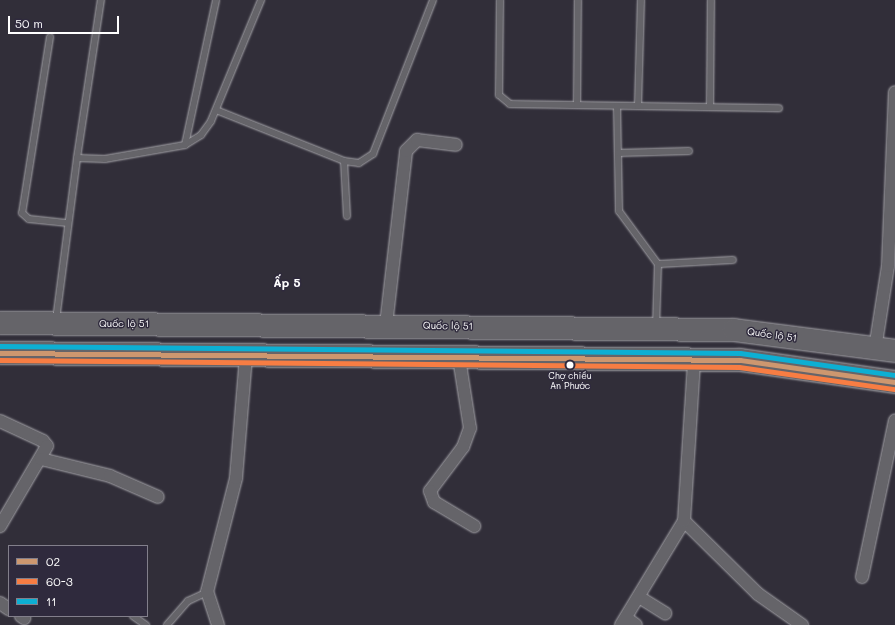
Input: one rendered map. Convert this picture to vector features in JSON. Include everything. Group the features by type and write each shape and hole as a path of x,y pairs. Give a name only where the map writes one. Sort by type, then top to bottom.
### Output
{"highway":[{"name":"Quốc lộ 51","path":"0,323 386,325 734,330 885,350"},
{"path":"0,353 740,360 895,382"}],"street":[{"path":"885,350 895,92"},
{"path":"386,325 406,151 417,140 456,145"},
{"path":"218,625 207,592 236,478 246,356"},
{"path":"459,358 470,428 463,447 430,491 434,502 474,526"},
{"path":"636,625 623,622 684,521 694,360"},
{"path":"862,577 895,420"},
{"path":"0,421 43,441 46,452 0,526"},
{"path":"41,460 110,476 158,497"},
{"path":"684,521 788,622 802,625"},
{"path":"639,597 665,613"}],"lane":[{"path":"56,323 66,223 101,0"},
{"path":"184,145 216,0"},
{"path":"77,158 105,159 184,145 201,135 216,110 261,0"},
{"path":"216,110 344,161 359,163 374,154 433,0"},
{"path":"500,0 498,95 503,101 577,105 779,108"},
{"path":"577,105 578,0"},
{"path":"638,106 641,0"},
{"path":"710,107 711,0"},
{"path":"50,37 22,213 29,219 66,223"},
{"path":"617,106 619,211 658,264 656,329"},
{"path":"618,153 689,152"},
{"path":"344,161 347,216"},
{"path":"658,264 733,260"},
{"path":"167,625 188,601 207,592"},
{"path":"134,617 146,625"}],"transit line":[{"name":"11","path":"0,346 740,353 895,375"},
{"name":"02","path":"0,353 740,360 895,382"},
{"name":"60-3","path":"0,360 739,367 894,389"}],"place":[{"name":"Chợ chiều An Phước","path":"570,365"}],"district":[{"name":"Ấp 5","path":"287,283"}]}
